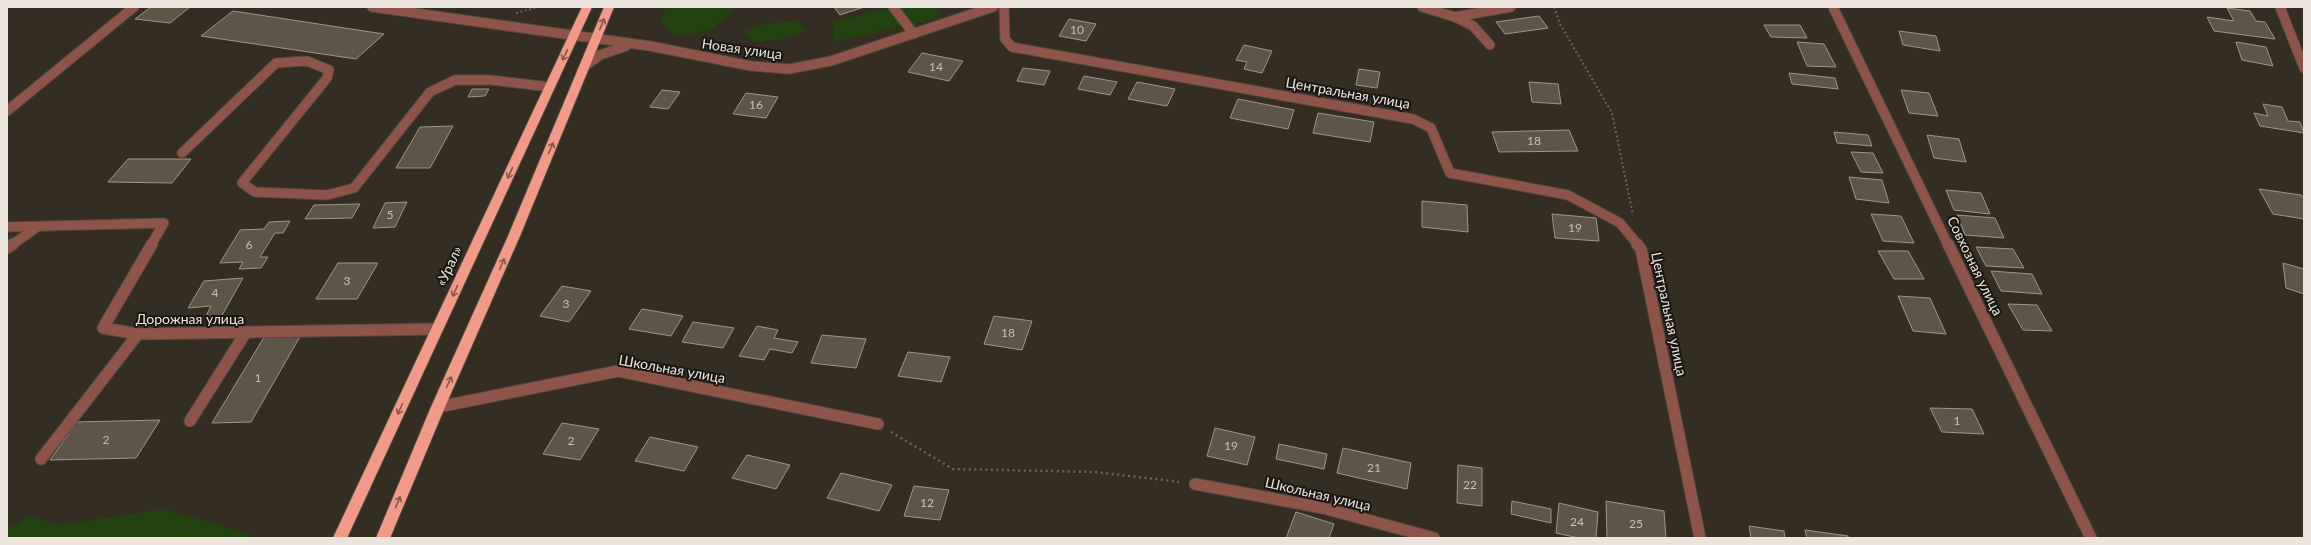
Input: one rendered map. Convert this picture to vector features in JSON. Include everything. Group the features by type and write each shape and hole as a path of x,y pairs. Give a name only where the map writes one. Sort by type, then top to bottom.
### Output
{"highway":[{"name":"«Урал»","path":"340,538 587,7"},
{"path":"383,538 438,407 514,236 609,7"}],"street":[{"path":"8,109 134,7"},
{"name":"Новая улица","path":"372,7 596,38 751,66 789,68 831,61 914,34 974,10 993,7"},
{"path":"893,7 914,34"},
{"name":"Центральная улица","path":"1004,7 1004,39 1012,47 1413,119 1431,128 1450,174 1568,195 1620,223 1642,249 1700,538"},
{"path":"1422,7 1455,17 1473,26 1490,44"},
{"path":"1455,17 1511,7"},
{"name":"Совхозная улица","path":"1833,7 2091,538"},
{"path":"2280,7 2304,68"},
{"path":"584,67 600,54 632,44"},
{"path":"182,153 276,63 307,61 329,70 327,78 242,183 256,192 327,195 354,188 381,157 430,92 455,80 491,80 550,87"},
{"name":"Дорожная улица","path":"7,227 164,223 103,328 138,334 437,329"},
{"path":"7,248 37,227"},
{"path":"190,421 246,332"},
{"path":"41,459 138,334"},
{"name":"Школьная улица","path":"438,407 618,371 878,424"},
{"name":"Школьная улица","path":"1195,484 1322,508 1434,538"}],"path":[{"path":"1554,7 1560,24 1612,113 1620,144 1638,245"},
{"path":"878,424 953,469 1095,472 1195,484"}],"green space":[{"path":"665,7 733,7 732,11 711,30 676,36 661,23"},
{"path":"892,7 941,7 935,19 834,42 833,22"},
{"path":"795,21 808,30 784,39 754,42 743,31 765,24"},
{"path":"164,509 252,535 251,538 7,538 7,529 30,516 59,525"}],"building":[{"path":"151,7 190,7 170,23 135,19"},
{"path":"834,7 864,7 840,15"},
{"path":"2227,8 2250,11 2256,21 2265,22 2275,39 2214,31 2207,17 2234,21"},
{"path":"233,11 384,34 356,59 201,36"},
{"path":"1539,16 1548,28 1505,34 1496,22"},
{"path":"1069,19 1096,24 1086,41 1059,36"},
{"path":"1764,25 1800,25 1807,38 1771,37"},
{"path":"1899,31 1936,36 1940,51 1903,45"},
{"path":"1797,42 1824,44 1836,67 1807,66"},
{"path":"2236,42 2266,47 2273,66 2242,60"},
{"path":"1244,45 1272,51 1262,73 1244,69 1247,62 1236,60"},
{"path":"922,53 963,61 949,81 908,72"},
{"path":"1023,68 1050,71 1044,85 1017,81"},
{"path":"1359,69 1380,72 1377,88 1356,85"},
{"path":"1789,73 1835,78 1838,89 1792,84"},
{"path":"1084,76 1117,82 1110,95 1078,89"},
{"path":"1137,82 1175,89 1167,106 1128,99"},
{"path":"1529,82 1558,84 1561,104 1532,102"},
{"path":"472,89 489,89 485,96 468,97"},
{"path":"662,90 680,92 668,109 650,107"},
{"path":"1901,90 1929,93 1938,116 1909,113"},
{"path":"746,93 778,97 766,118 733,114"},
{"path":"1238,99 1294,110 1288,129 1230,118"},
{"path":"2263,104 2282,107 2288,121 2300,122 2304,133 2260,126 2254,113 2268,116"},
{"path":"1318,113 1374,122 1370,142 1313,133"},
{"path":"453,126 430,168 396,168 420,127"},
{"path":"1569,130 1578,151 1499,152 1492,132"},
{"path":"1834,132 1868,135 1872,146 1837,143"},
{"path":"1927,135 1959,139 1966,162 1934,158"},
{"path":"1851,152 1873,153 1883,173 1861,172"},
{"path":"128,159 191,159 172,183 108,182"},
{"path":"1849,177 1882,180 1889,203 1856,199"},
{"path":"2259,189 2301,195 2304,199 2304,219 2273,214"},
{"path":"1946,190 1981,193 1990,214 1954,210"},
{"path":"1422,201 1467,205 1468,232 1422,227"},
{"path":"407,202 395,227 373,228 385,203"},
{"path":"360,204 352,218 305,219 314,205"},
{"path":"1552,214 1596,218 1599,241 1555,238"},
{"path":"1871,214 1901,216 1914,243 1883,241"},
{"path":"1957,215 1995,218 2004,238 1965,235"},
{"path":"290,221 283,233 275,233 260,257 268,257 261,268 239,269 243,262 220,263 240,230 264,229 269,222"},
{"path":"1976,247 2013,249 2024,268 1986,266"},
{"path":"1878,251 1908,251 1924,279 1894,279"},
{"path":"338,263 378,263 357,299 316,299"},
{"path":"2283,263 2304,269 2304,294 2286,288"},
{"path":"1991,271 2032,274 2042,294 2001,291"},
{"path":"243,278 221,317 205,318 211,306 188,308 204,281"},
{"path":"562,286 591,291 569,322 540,316"},
{"path":"1898,296 1930,298 1946,334 1913,331"},
{"path":"2008,304 2037,305 2052,331 2023,330"},
{"path":"642,309 683,316 671,336 629,329"},
{"path":"994,316 1032,321 1022,350 984,344"},
{"path":"693,322 734,328 723,348 682,342"},
{"path":"757,326 778,330 774,338 798,342 792,353 770,349 764,360 739,356"},
{"path":"302,333 251,422 212,423 266,334"},
{"path":"822,335 866,339 856,368 811,363"},
{"path":"908,352 950,357 941,382 898,376"},
{"path":"1930,408 1972,409 1984,434 1942,432"},
{"path":"160,420 136,458 50,460 77,422"},
{"path":"562,423 599,429 580,460 543,454"},
{"path":"1215,428 1255,437 1247,465 1207,456"},
{"path":"650,437 698,447 684,471 635,461"},
{"path":"1279,444 1327,454 1324,469 1276,459"},
{"path":"1343,448 1411,463 1407,489 1337,473"},
{"path":"747,455 790,465 776,489 732,478"},
{"path":"1458,465 1482,468 1482,506 1457,503"},
{"path":"841,473 892,485 879,511 827,498"},
{"path":"914,486 949,490 940,520 904,516"},
{"path":"1512,501 1551,509 1551,523 1511,514"},
{"path":"1606,501 1664,511 1666,538 1607,538"},
{"path":"1559,503 1598,512 1596,538 1579,538 1556,533"},
{"path":"1296,512 1334,524 1329,538 1286,538"},
{"path":"1749,526 1784,531 1785,538 1751,538"},
{"path":"1805,530 1848,536 1848,538 1807,538"}]}
